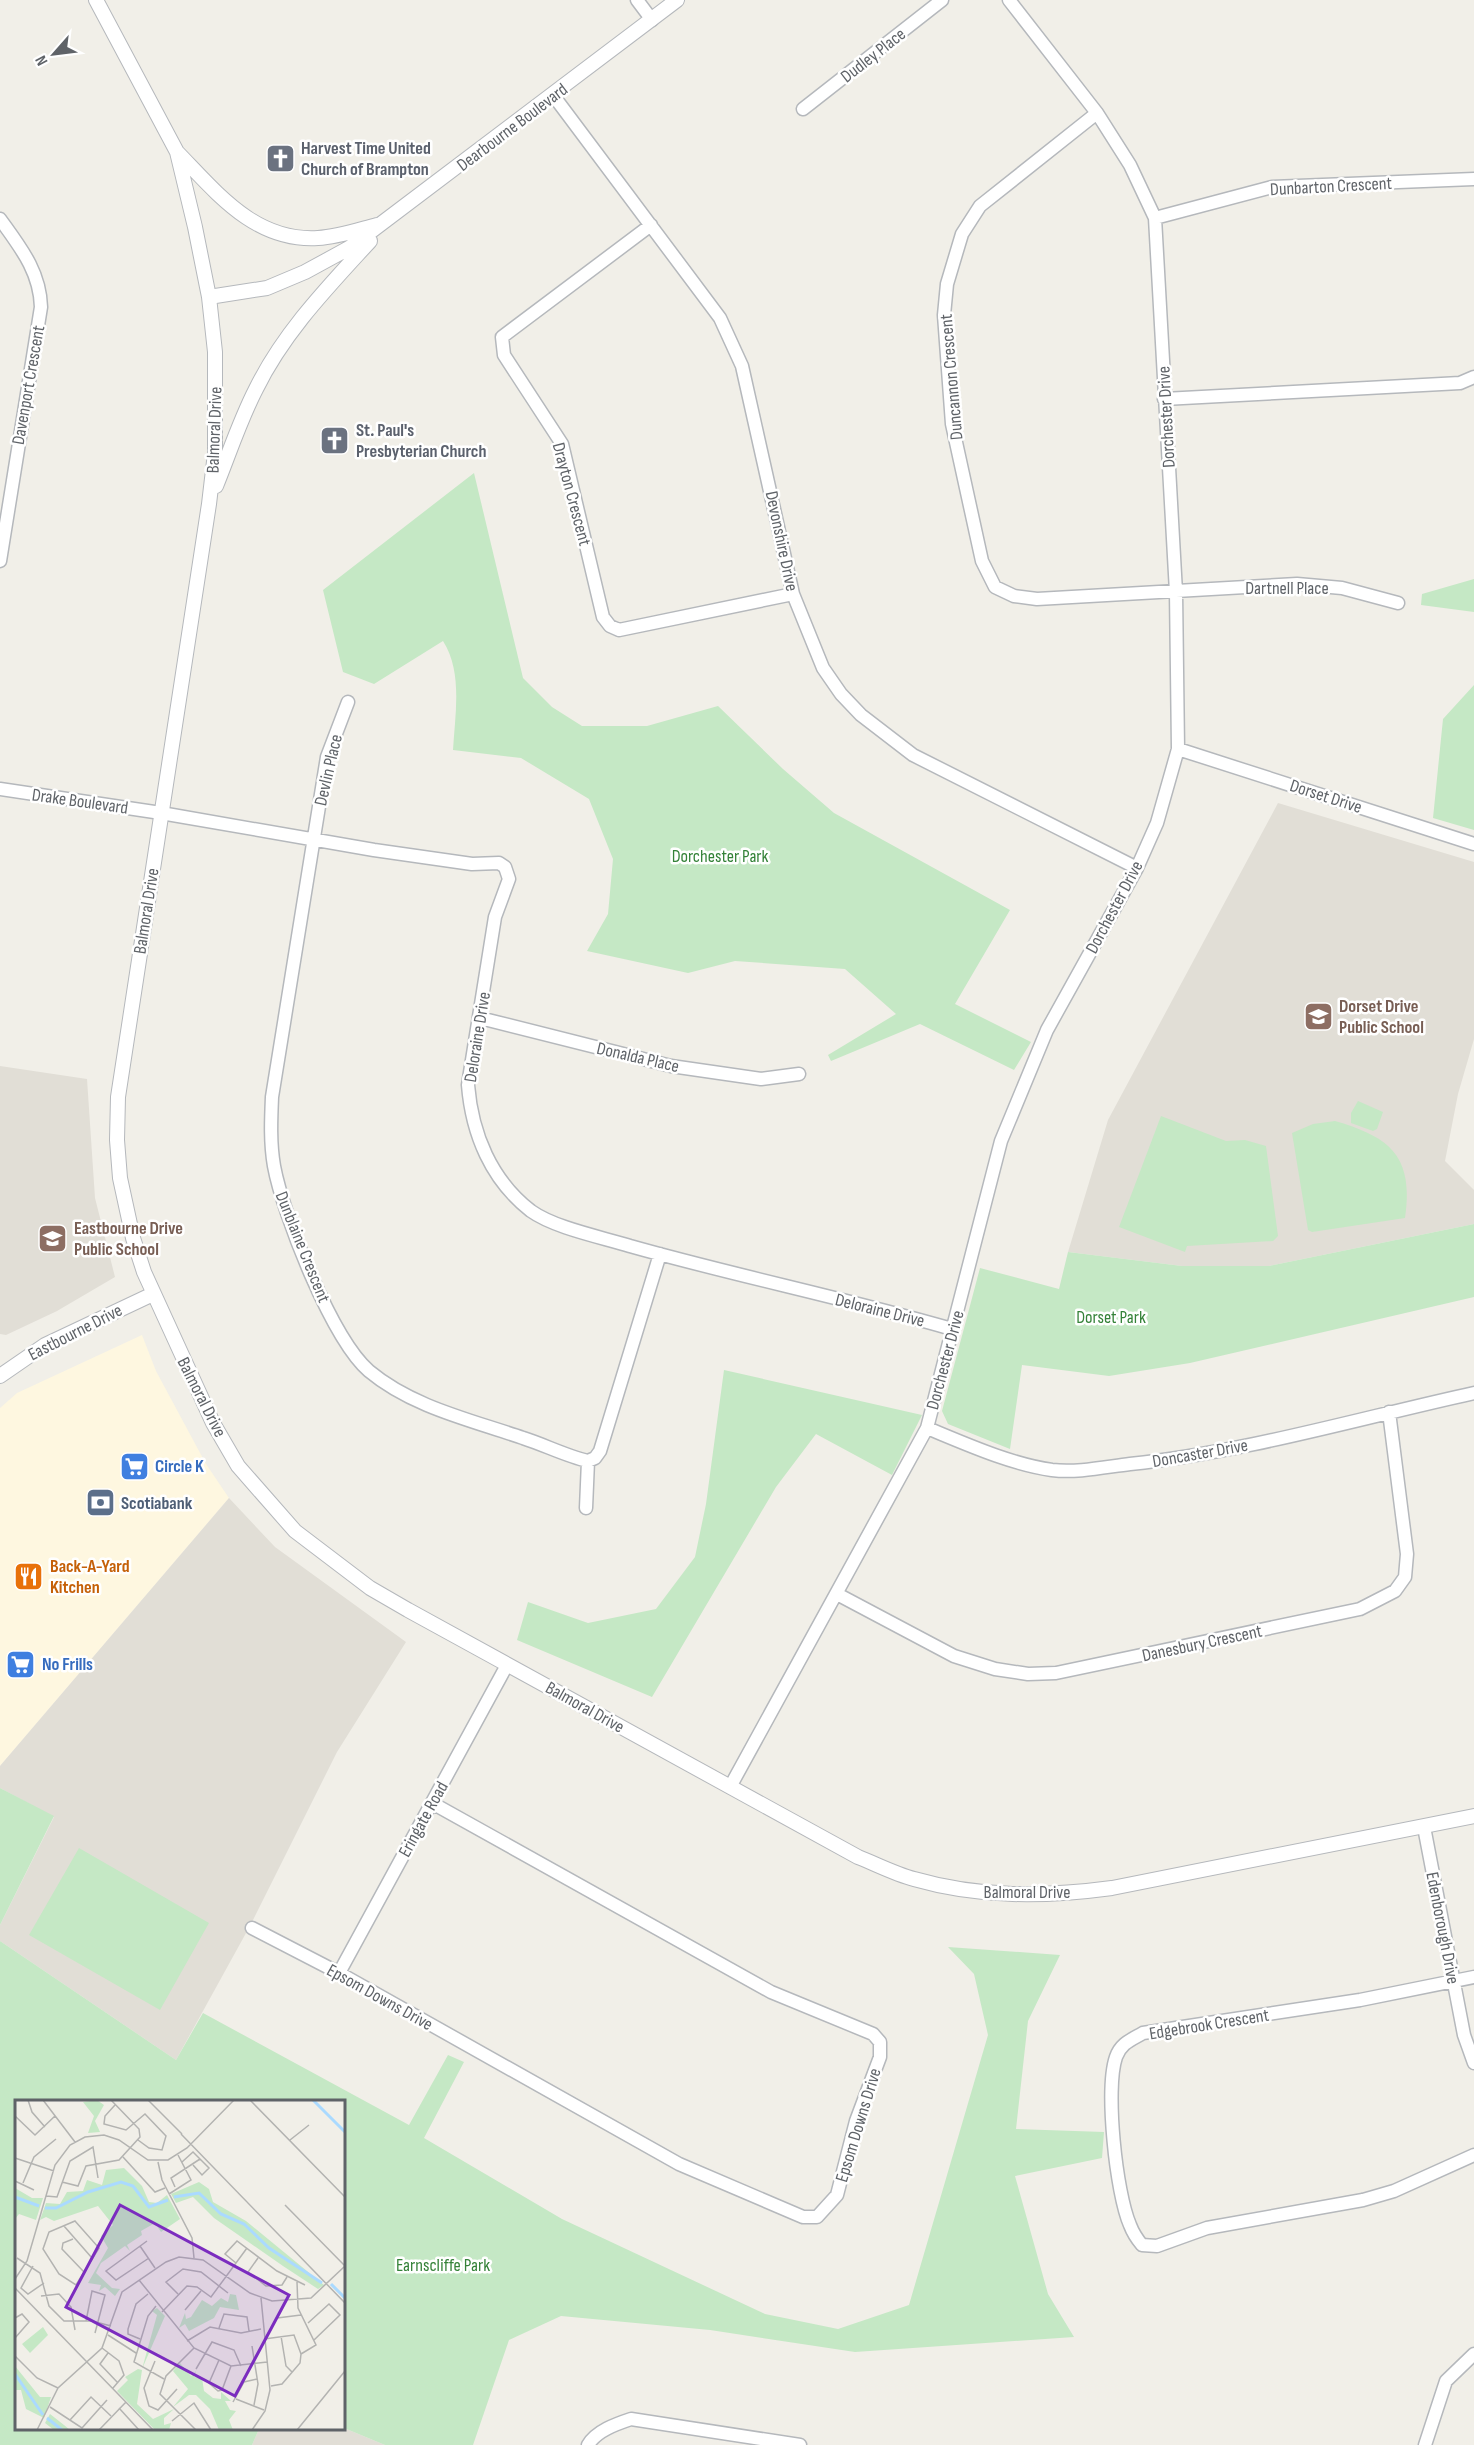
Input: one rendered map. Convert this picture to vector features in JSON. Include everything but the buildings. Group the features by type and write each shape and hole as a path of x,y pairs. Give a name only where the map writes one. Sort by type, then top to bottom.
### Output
{"street":[{"name":"Balmoral Drive","path":"96,0 177,152 209,297 217,410 208,504 118,1097 120,1178 136,1249 153,1294 213,1423 238,1466 295,1531 370,1588 858,1857 913,1879 975,1892 1021,1896 1065,1894 1112,1888 1474,1816"},
{"path":"637,0 652,20"},
{"name":"Dearbourne Boulevard","path":"209,297 267,288 287,281 332,258 385,223 678,0"},
{"name":"Dudley Place","path":"803,109 942,0"},
{"name":"Dorchester Drive","path":"730,1787 927,1428 1001,1141 1047,1030 1137,868 1157,824 1178,749 1176,592 1155,219 1130,165 1096,113 1009,0"},
{"name":"Devonshire Drive","path":"553,95 720,318 742,366 792,594 823,668 842,694 861,715 913,755 1137,868"},
{"name":"Duncannon Crescent","path":"1096,113 980,206 962,234 947,285 944,315 952,424 982,561 995,587 1014,596 1037,599 1176,592"},
{"path":"177,152 228,204 264,229 292,237 319,238 385,223"},
{"name":"Dunbarton Crescent","path":"1155,219 1272,187 1474,179"},
{"name":"Davenport Crescent","path":"0,219 30,263 40,286 41,307 0,561"},
{"path":"208,504 255,389 280,347 305,314 385,223"},
{"name":"Drayton Crescent","path":"651,225 502,337 504,355 562,444 603,617 610,626 619,630 792,594"},
{"path":"1164,399 1460,383 1474,377"},
{"name":"Dartnell Place","path":"1176,592 1297,584 1342,588 1398,603"},
{"name":"Devlin Place","path":"314,841 327,757 348,702"},
{"name":"Dorset Drive","path":"1178,749 1474,844"},
{"name":"Drake Boulevard","path":"0,789 161,813"},
{"name":"Deloraine Drive","path":"161,813 314,841 472,864 499,863 504,867 508,879 495,917 468,1085 470,1112 478,1143 497,1174 516,1197 533,1212 561,1224 660,1254 952,1329"},
{"name":"Dunblaine Crescent","path":"314,841 274,1088 271,1127 273,1163 279,1190 291,1225 324,1301 345,1343 367,1369 397,1391 413,1399 588,1461"},
{"name":"Donalda Place","path":"480,1018 671,1066 761,1079 799,1074"},
{"path":"586,1508 588,1461 595,1458 600,1451 660,1254"},
{"name":"Eastbourne Drive","path":"0,1376 45,1345 153,1294"},
{"name":"Doncaster Drive","path":"927,1428 1016,1461 1053,1470 1165,1460 1253,1443 1474,1393"},
{"name":"Danesbury Crescent","path":"837,1594 954,1656 995,1669 1028,1674 1056,1673 1360,1610 1395,1591 1405,1577 1407,1554 1389,1412"},
{"name":"Eringate Road","path":"339,1973 507,1665"},
{"name":"Epsom Downs Drive","path":"252,1928 339,1973 679,2164 803,2217 817,2217 837,2195 856,2121 880,2057 880,2043 873,2034 771,1992 432,1803"},
{"name":"Edenborough Drive","path":"1424,1827 1464,2035 1474,2063"},
{"path":"1453,1981 1474,1977"},
{"name":"Edgebrook Crescent","path":"1453,1981 1360,2000 1143,2033 1124,2043 1116,2056 1113,2072 1113,2136 1129,2223 1142,2245 1157,2247 1207,2228 1374,2197 1394,2191 1474,2155"},
{"path":"1425,2445 1446,2381 1474,2354"},
{"path":"588,2445 599,2434 631,2419 800,2445"}],"shaded area":[{"name":"Dorset Drive Public School","path":"1278,803 1474,862 1474,1039 1458,1094 1445,1161 1474,1190 1474,1224 1269,1266 1182,1266 1068,1252 1108,1120"},
{"name":"Eastbourne Drive Public School","path":"0,1066 87,1079 95,1198 115,1277 57,1311 6,1335 0,1334"},
{"path":"142,1335 156,1371 206,1464 229,1498 0,1766 0,1408 17,1393"},
{"path":"229,1498 275,1547 406,1642 337,1752 251,1924 176,2060 0,1941 0,1925 54,1817 0,1788 0,1766"},
{"path":"345,2428 385,2445 252,2445 259,2430"}],"green space":[{"name":"Dorchester Park","path":"474,473 523,678 552,707 582,726 647,726 718,706 783,769 834,813 1010,910 955,1004 1031,1042 1014,1070 920,1024 831,1061 828,1055 896,1014 845,969 735,961 688,973 587,951 608,914 613,859 589,799 521,758 453,750 455,680 449,653 443,641 374,684 343,672 323,590"},
{"path":"1474,579 1474,612 1421,605 1422,594"},
{"path":"1474,685 1474,830 1433,818 1443,719"},
{"path":"1358,1101 1383,1112 1377,1129 1373,1131 1351,1123 1351,1113"},
{"path":"1161,1116 1226,1141 1245,1140 1266,1146 1278,1236 1273,1241 1187,1246 1185,1252 1119,1227"},
{"path":"1335,1121 1370,1134 1384,1142 1394,1152 1406,1179 1405,1218 1312,1232 1308,1230 1292,1133 1313,1124"},
{"name":"Dorset Park","path":"1474,1224 1474,1297 1190,1363 1109,1376 1022,1365 1010,1449 948,1424 942,1411 980,1268 1059,1289 1068,1252 1182,1266 1269,1266"},
{"path":"724,1370 922,1415 892,1475 816,1434 776,1487 652,1697 517,1640 528,1602 588,1623 656,1609 695,1557 706,1504"},
{"path":"0,1788 54,1816 0,1925"},
{"path":"79,1848 209,1923 160,2010 29,1935"},
{"name":"Earnscliffe Park","path":"0,1941 176,2060 203,2013 409,2125 448,2055 464,2062 424,2138 562,2219 765,2314 838,2329 909,2305 988,2035 974,1974 948,1947 1060,1955 1028,2021 1016,2129 1104,2132 1102,2158 1015,2176 1048,2294 1074,2337 855,2352 710,2330 561,2316 509,2340 473,2445 385,2445 345,2428 345,2100 15,2100 15,2430 259,2430 252,2445 0,2445"}],"place":[{"name":"Harvest Time United Church of Brampton","path":"280,158"},
{"name":"St. Paul's Presbyterian Church","path":"335,440"},
{"name":"Dorset Drive Public School","path":"1318,1016"},
{"name":"Eastbourne Drive Public School","path":"53,1238"},
{"name":"Circle K","path":"134,1466"},
{"name":"Scotiabank","path":"100,1503"},
{"name":"Back-A-Yard Kitchen","path":"29,1576"},
{"name":"No Frills","path":"21,1664"}]}
